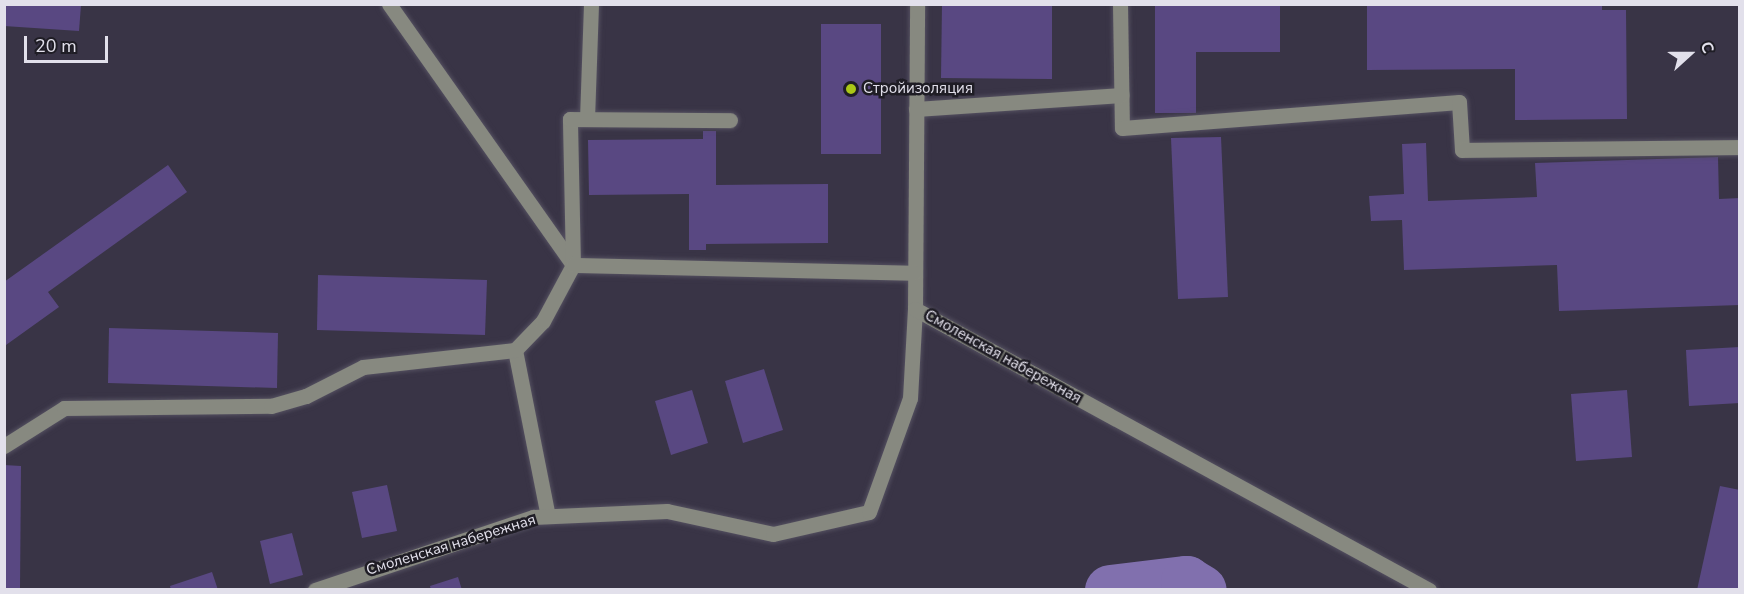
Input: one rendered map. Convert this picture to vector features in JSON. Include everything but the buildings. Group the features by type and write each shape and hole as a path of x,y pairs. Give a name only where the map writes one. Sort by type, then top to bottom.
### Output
{"street":[{"path":"389,4 573,265"},
{"path":"587,119 591,4"},
{"path":"915,309 917,4"},
{"path":"1120,4 1122,128 1459,102 1462,150 1740,147"},
{"path":"916,109 1122,95"},
{"path":"4,446 64,408 271,406 306,396 363,367 515,350 543,321 573,265 570,119 730,120"},
{"path":"573,265 915,273"},
{"name":"Смоленская набережная","path":"315,590 533,517 667,511 773,534 869,512 910,398 915,309 1429,590"},
{"path":"515,350 548,516"}],"waterway":[{"path":"1110,590 1186,581 1201,590"}],"place":[{"name":"Стройизоляция","path":"851,89"}]}
